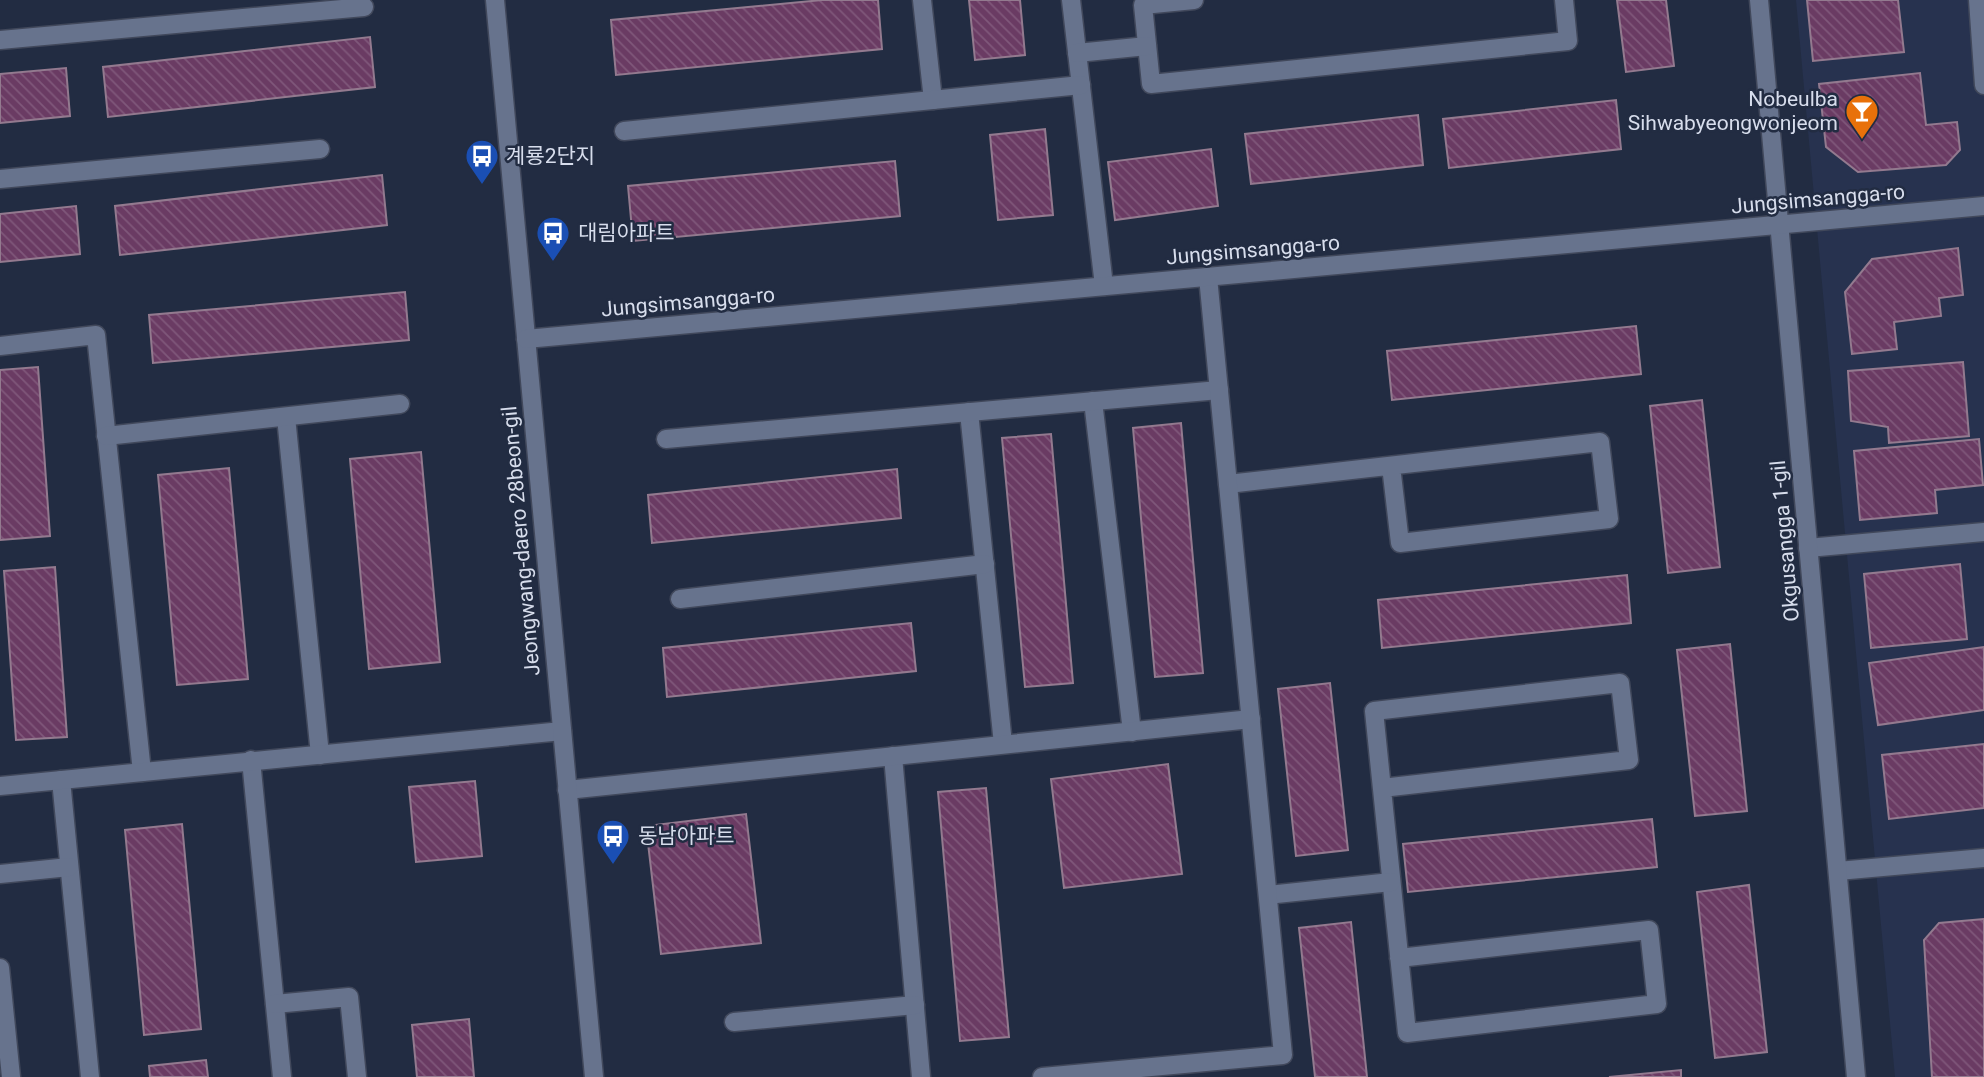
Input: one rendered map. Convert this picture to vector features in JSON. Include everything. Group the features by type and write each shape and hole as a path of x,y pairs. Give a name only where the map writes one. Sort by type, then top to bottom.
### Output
{"street":[{"name":"Jeongwang-daero 28beon-gil","path":"495,0 594,1077"},
{"path":"922,0 933,100"},
{"path":"1070,0 1104,286"},
{"path":"1194,0 1143,5 1151,84 1568,40 1564,0"},
{"name":"Okgusangga 1-gil","path":"1759,0 1856,1077"},
{"path":"1984,0 1978,0 1984,85"},
{"path":"0,40 364,7"},
{"path":"1077,54 1147,46"},
{"path":"624,131 1081,85"},
{"path":"0,179 320,149"},
{"name":"Jungsimsangga-ro","path":"526,339 1984,206"},
{"path":"1042,1077 1283,1055 1208,277"},
{"path":"0,346 96,335 142,772"},
{"path":"666,439 1219,390"},
{"path":"1093,401 1132,732"},
{"path":"106,436 400,404"},
{"path":"969,412 1003,744"},
{"path":"286,417 320,755"},
{"path":"1228,484 1601,442 1609,519 1400,543 1391,466"},
{"path":"1808,548 1984,532"},
{"path":"680,599 985,564"},
{"path":"1382,788 1629,760 1620,683 1374,712 1391,882 1399,958 1407,1032 1657,1004 1649,930 1399,958"},
{"path":"568,790 1251,719"},
{"path":"0,786 562,731"},
{"path":"893,756 921,1077"},
{"path":"251,760 282,1077"},
{"path":"61,780 90,1077"},
{"path":"1838,871 1984,858"},
{"path":"0,874 69,867"},
{"path":"1268,895 1391,882"},
{"path":"0,968 11,1077"},
{"path":"275,1004 349,996 357,1077"},
{"path":"734,1022 915,1005"}],"shaded area":[{"path":"1796,0 1984,0 1984,1077 1895,1077"}],"building":[{"path":"822,0 878,0 882,49 616,75 611,20"},
{"path":"969,0 1020,0 1025,55 975,60"},
{"path":"1617,0 1666,0 1674,66 1626,72"},
{"path":"1807,0 1898,0 1904,52 1813,61"},
{"path":"370,37 375,87 108,117 103,67"},
{"path":"66,68 70,116 0,123 0,74"},
{"path":"1920,73 1926,125 1957,122 1960,150 1946,165 1858,172 1826,147 1819,84"},
{"path":"1616,100 1621,149 1449,168 1443,119"},
{"path":"1418,115 1423,165 1251,184 1245,134"},
{"path":"1045,129 1053,215 998,220 990,135"},
{"path":"1211,149 1218,206 1115,220 1108,162"},
{"path":"895,161 900,216 633,241 628,186"},
{"path":"382,175 387,225 120,255 115,206"},
{"path":"76,206 80,254 0,262 0,214"},
{"path":"1958,248 1963,295 1939,298 1941,316 1894,322 1897,349 1852,354 1845,292 1872,259"},
{"path":"405,292 409,340 153,363 149,315"},
{"path":"1636,326 1641,374 1392,400 1387,351"},
{"path":"1963,362 1969,436 1889,443 1888,427 1851,421 1848,371"},
{"path":"38,367 50,536 0,540 0,370"},
{"path":"1702,400 1720,567 1668,573 1650,406"},
{"path":"1181,423 1203,673 1155,677 1133,428"},
{"path":"1051,434 1073,683 1025,687 1002,438"},
{"path":"1979,439 1983,485 1935,490 1937,513 1860,520 1854,451"},
{"path":"421,452 440,662 369,669 350,459"},
{"path":"229,468 248,679 177,685 158,475"},
{"path":"897,469 901,518 652,543 648,495"},
{"path":"1960,564 1967,639 1871,648 1864,574"},
{"path":"55,567 67,737 16,740 4,571"},
{"path":"1627,575 1631,623 1382,648 1378,600"},
{"path":"911,623 916,671 667,697 663,648"},
{"path":"1730,644 1747,811 1695,816 1677,650"},
{"path":"1984,647 1984,710 1878,725 1869,663"},
{"path":"1330,683 1348,850 1296,856 1278,689"},
{"path":"1984,744 1984,808 1889,819 1882,755"},
{"path":"1168,764 1182,874 1064,888 1051,779"},
{"path":"475,781 482,856 416,862 409,787"},
{"path":"986,788 1009,1037 960,1041 938,792"},
{"path":"746,814 761,943 661,954 646,826"},
{"path":"1652,819 1657,867 1408,892 1403,844"},
{"path":"182,824 201,1029 144,1035 125,830"},
{"path":"1749,885 1767,1052 1715,1058 1697,892"},
{"path":"1984,919 1984,1077 1932,1077 1924,940 1939,923"},
{"path":"1351,922 1367,1077 1315,1077 1299,928"},
{"path":"469,1019 474,1077 417,1077 412,1025"},
{"path":"206,1060 208,1077 150,1077 149,1066"},
{"path":"1681,1070 1681,1077 1609,1077"}],"place":[{"name":"Nobeulba Sihwabyeongwonjeom","path":"1862,141"},
{"name":"계룡2단지","path":"482,186"},
{"name":"대림아파트","path":"553,263"},
{"name":"동남아파트","path":"613,866"}]}
